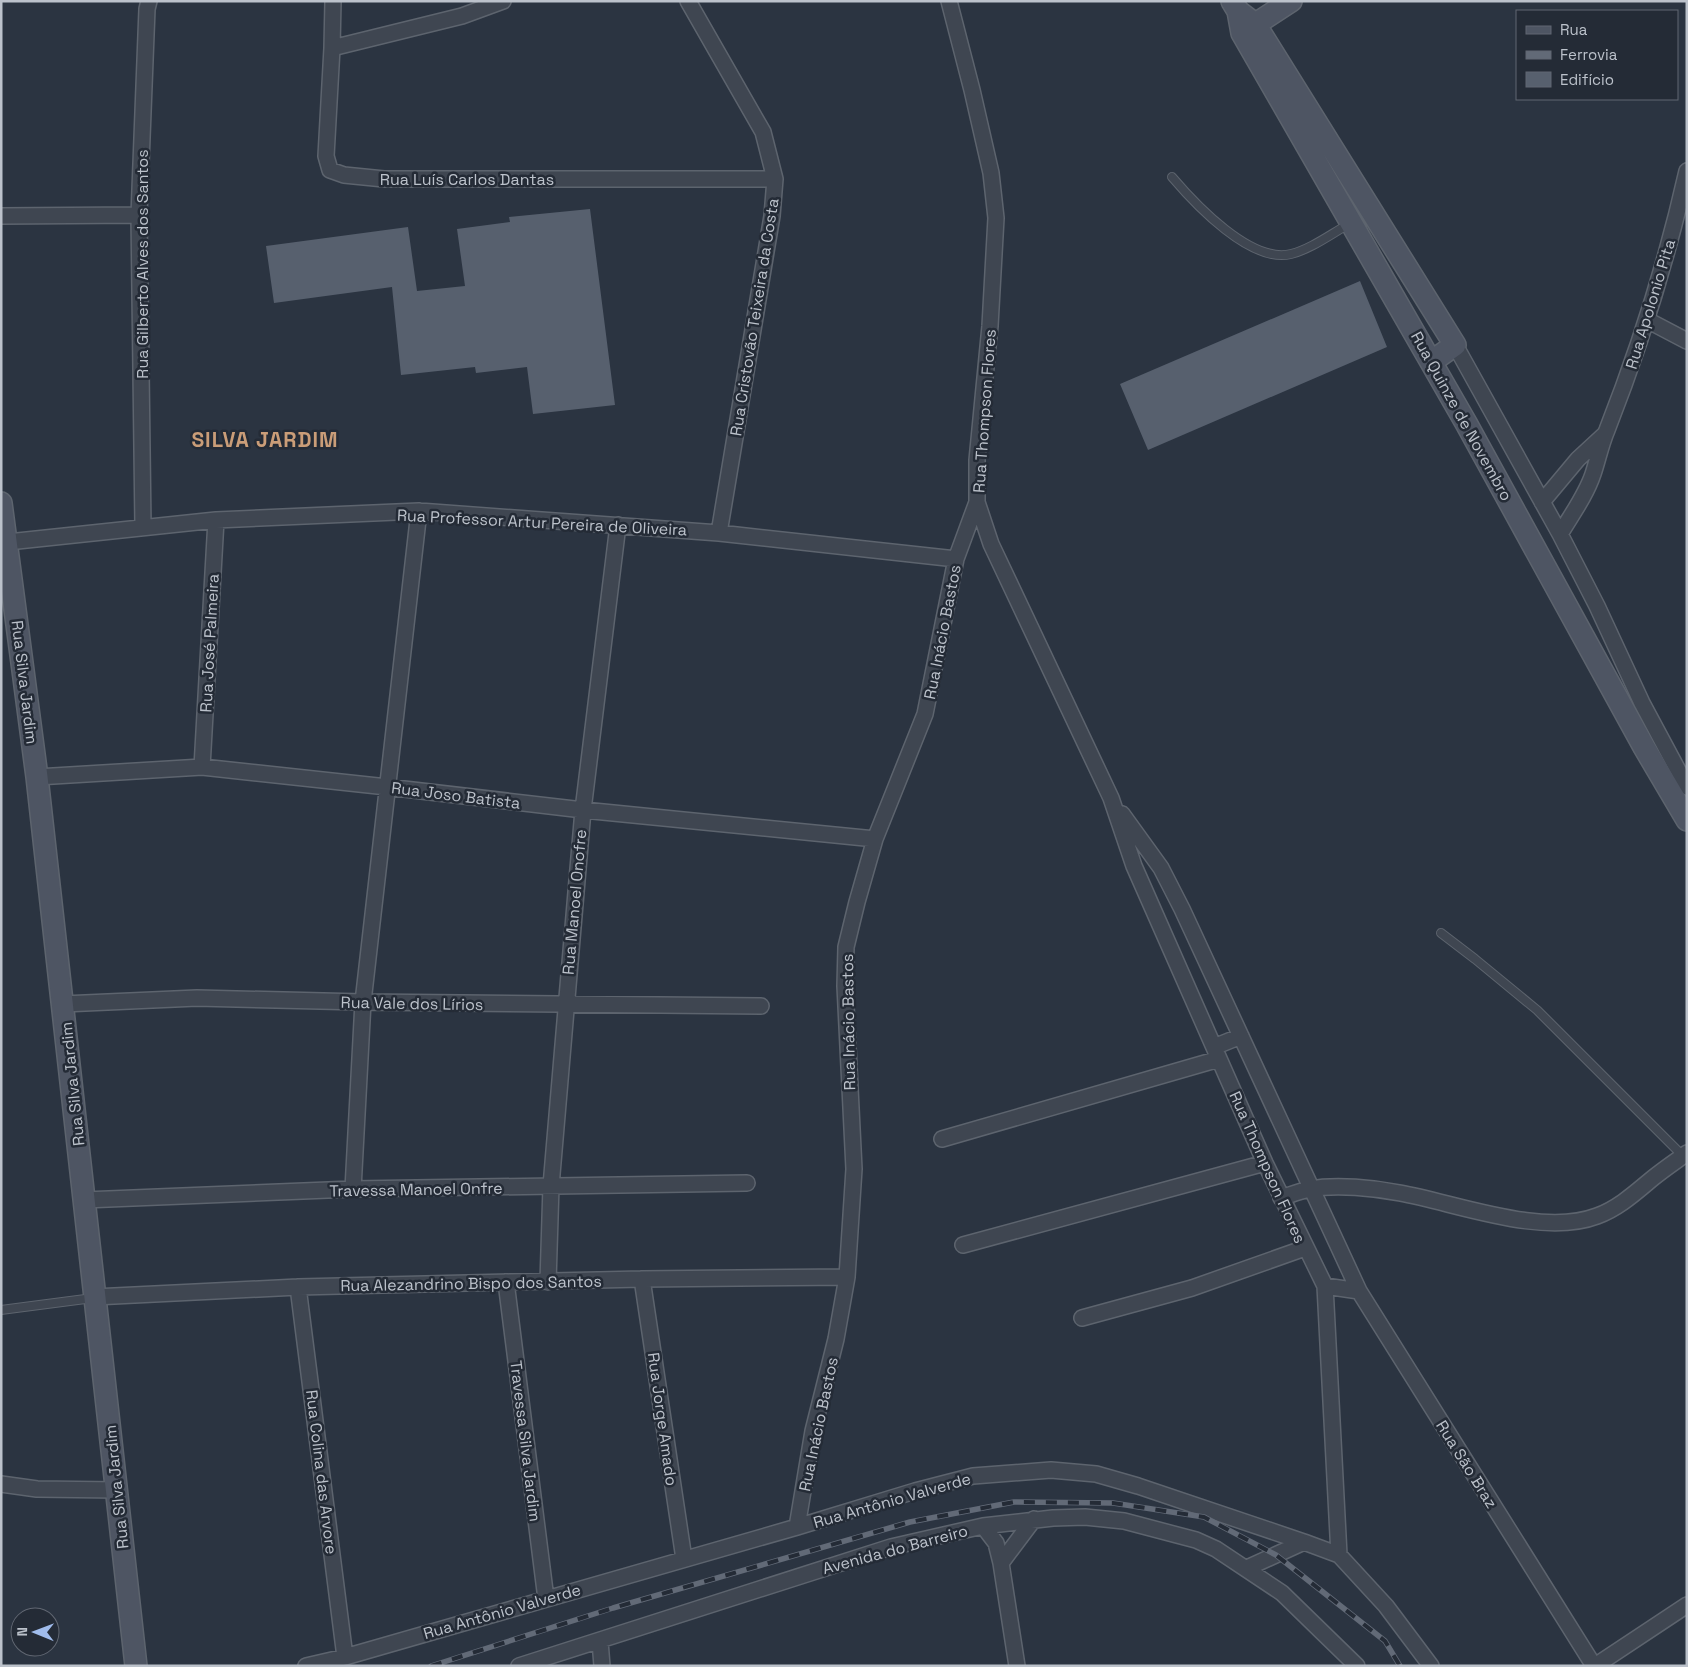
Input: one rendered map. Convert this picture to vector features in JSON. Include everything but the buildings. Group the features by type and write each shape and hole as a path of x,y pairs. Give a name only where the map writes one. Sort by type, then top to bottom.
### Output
{"main road":[{"path":"1249,28 1291,1"},
{"name":"Rua Quinze de Novembro","path":"1235,6 1403,261 1455,345"},
{"name":"Rua Quinze de Novembro","path":"1249,28 1352,222 1432,362 1644,747 1687,820"},
{"path":"1382,275 1403,261"},
{"path":"1432,362 1455,345"},
{"name":"Rua Silva Jardim","path":"1,503 8,542 37,777 136,1666"}],"street":[{"name":"Rua Gilberto Alves dos Santos","path":"143,527 140,216 147,9 149,1"},
{"name":"Rua Luís Carlos Dantas","path":"333,1 326,156 330,170 344,175 384,179 775,179"},
{"path":"332,48 462,16 503,1"},
{"name":"Rua Cristovão Teixeira da Costa","path":"688,1 763,132 775,179 772,216 719,533"},
{"name":"Rua Thompson Flores","path":"949,1 991,173 996,218 990,326 978,460 977,502 991,544 1110,798 1134,866 1216,1053 1281,1198 1324,1286 1339,1555"},
{"name":"Rua Apolonio Pita","path":"1560,534 1593,475 1605,434 1647,320 1674,228 1687,171"},
{"path":"1,216 140,216"},
{"path":"1647,320 1687,341"},
{"path":"1455,345 1560,534 1597,606 1646,711 1687,787"},
{"name":"Rua Apolonio Pita","path":"1542,502 1578,459 1605,434"},
{"name":"Rua Inácio Bastos","path":"797,1527 813,1432 836,1339 848,1277 854,1169 845,986 846,947 856,902 875,839 925,714 956,560 977,502"},
{"path":"353,1189 363,1002 419,511"},
{"name":"Rua Professor Artur Pereira de Oliveira","path":"8,542 216,520 419,511 719,533 956,560"},
{"name":"Rua José Palmeira","path":"202,767 216,520"},
{"name":"Rua Manoel Onofre","path":"548,1282 551,1186 565,1004 583,810 618,525"},
{"name":"Rua Joso Batista","path":"37,777 202,767 583,810 875,839"},
{"name":"Rua Thompson Flores","path":"1110,798 1161,868 1359,1291"},
{"name":"Rua Vale dos Lírios","path":"63,1004 197,998 363,1002 761,1006"},
{"path":"942,1139 1216,1053 1241,1036"},
{"path":"1281,1198 1311,1189 1373,1189 1401,1193 1516,1218 1559,1222 1597,1216 1612,1209 1639,1191 1685,1154"},
{"path":"963,1245 1265,1163"},
{"name":"Travessa Manoel Onfre","path":"84,1200 353,1189 747,1183"},
{"path":"1082,1318 1192,1288 1305,1248"},
{"name":"Rua Alezandrino Bispo dos Santos","path":"94,1297 298,1287 642,1279 848,1277"},
{"name":"Rua Jorge Amado","path":"642,1279 684,1559"},
{"name":"Travessa Silva Jardim","path":"506,1282 546,1599"},
{"path":"1324,1286 1359,1291"},
{"name":"Rua Colina das Arvore","path":"298,1287 345,1656"},
{"name":"Rua São Braz","path":"1359,1291 1594,1666"},
{"name":"Rua Antônio Valverde","path":"306,1666 797,1527 915,1491 974,1476 1052,1470 1096,1474 1178,1499 1339,1555 1386,1606 1431,1666"},
{"path":"1,1484 37,1489 117,1490"},
{"name":"Avenida do Barreiro","path":"519,1666 891,1547 983,1526 1034,1519 1085,1517 1124,1521 1196,1540 1216,1549 1282,1593 1357,1666"},
{"path":"1001,1563 1034,1519"},
{"path":"983,1526 996,1543 1001,1563 1017,1666"},
{"path":"1247,1568 1304,1542"},
{"path":"1594,1666 1687,1605"},
{"path":"600,1641 602,1666"}],"lane":[{"path":"1172,177 1206,214 1249,245 1280,256 1307,248 1352,222"},
{"path":"1440,933 1537,1010 1685,1154"},
{"path":"1,1310 94,1297"}],"railway":[{"path":"431,1666 613,1608 910,1522 1014,1502 1113,1503 1204,1517 1276,1555 1385,1641 1400,1666"}],"district":[{"name":"SILVA JARDIM","path":"265,440"}]}
